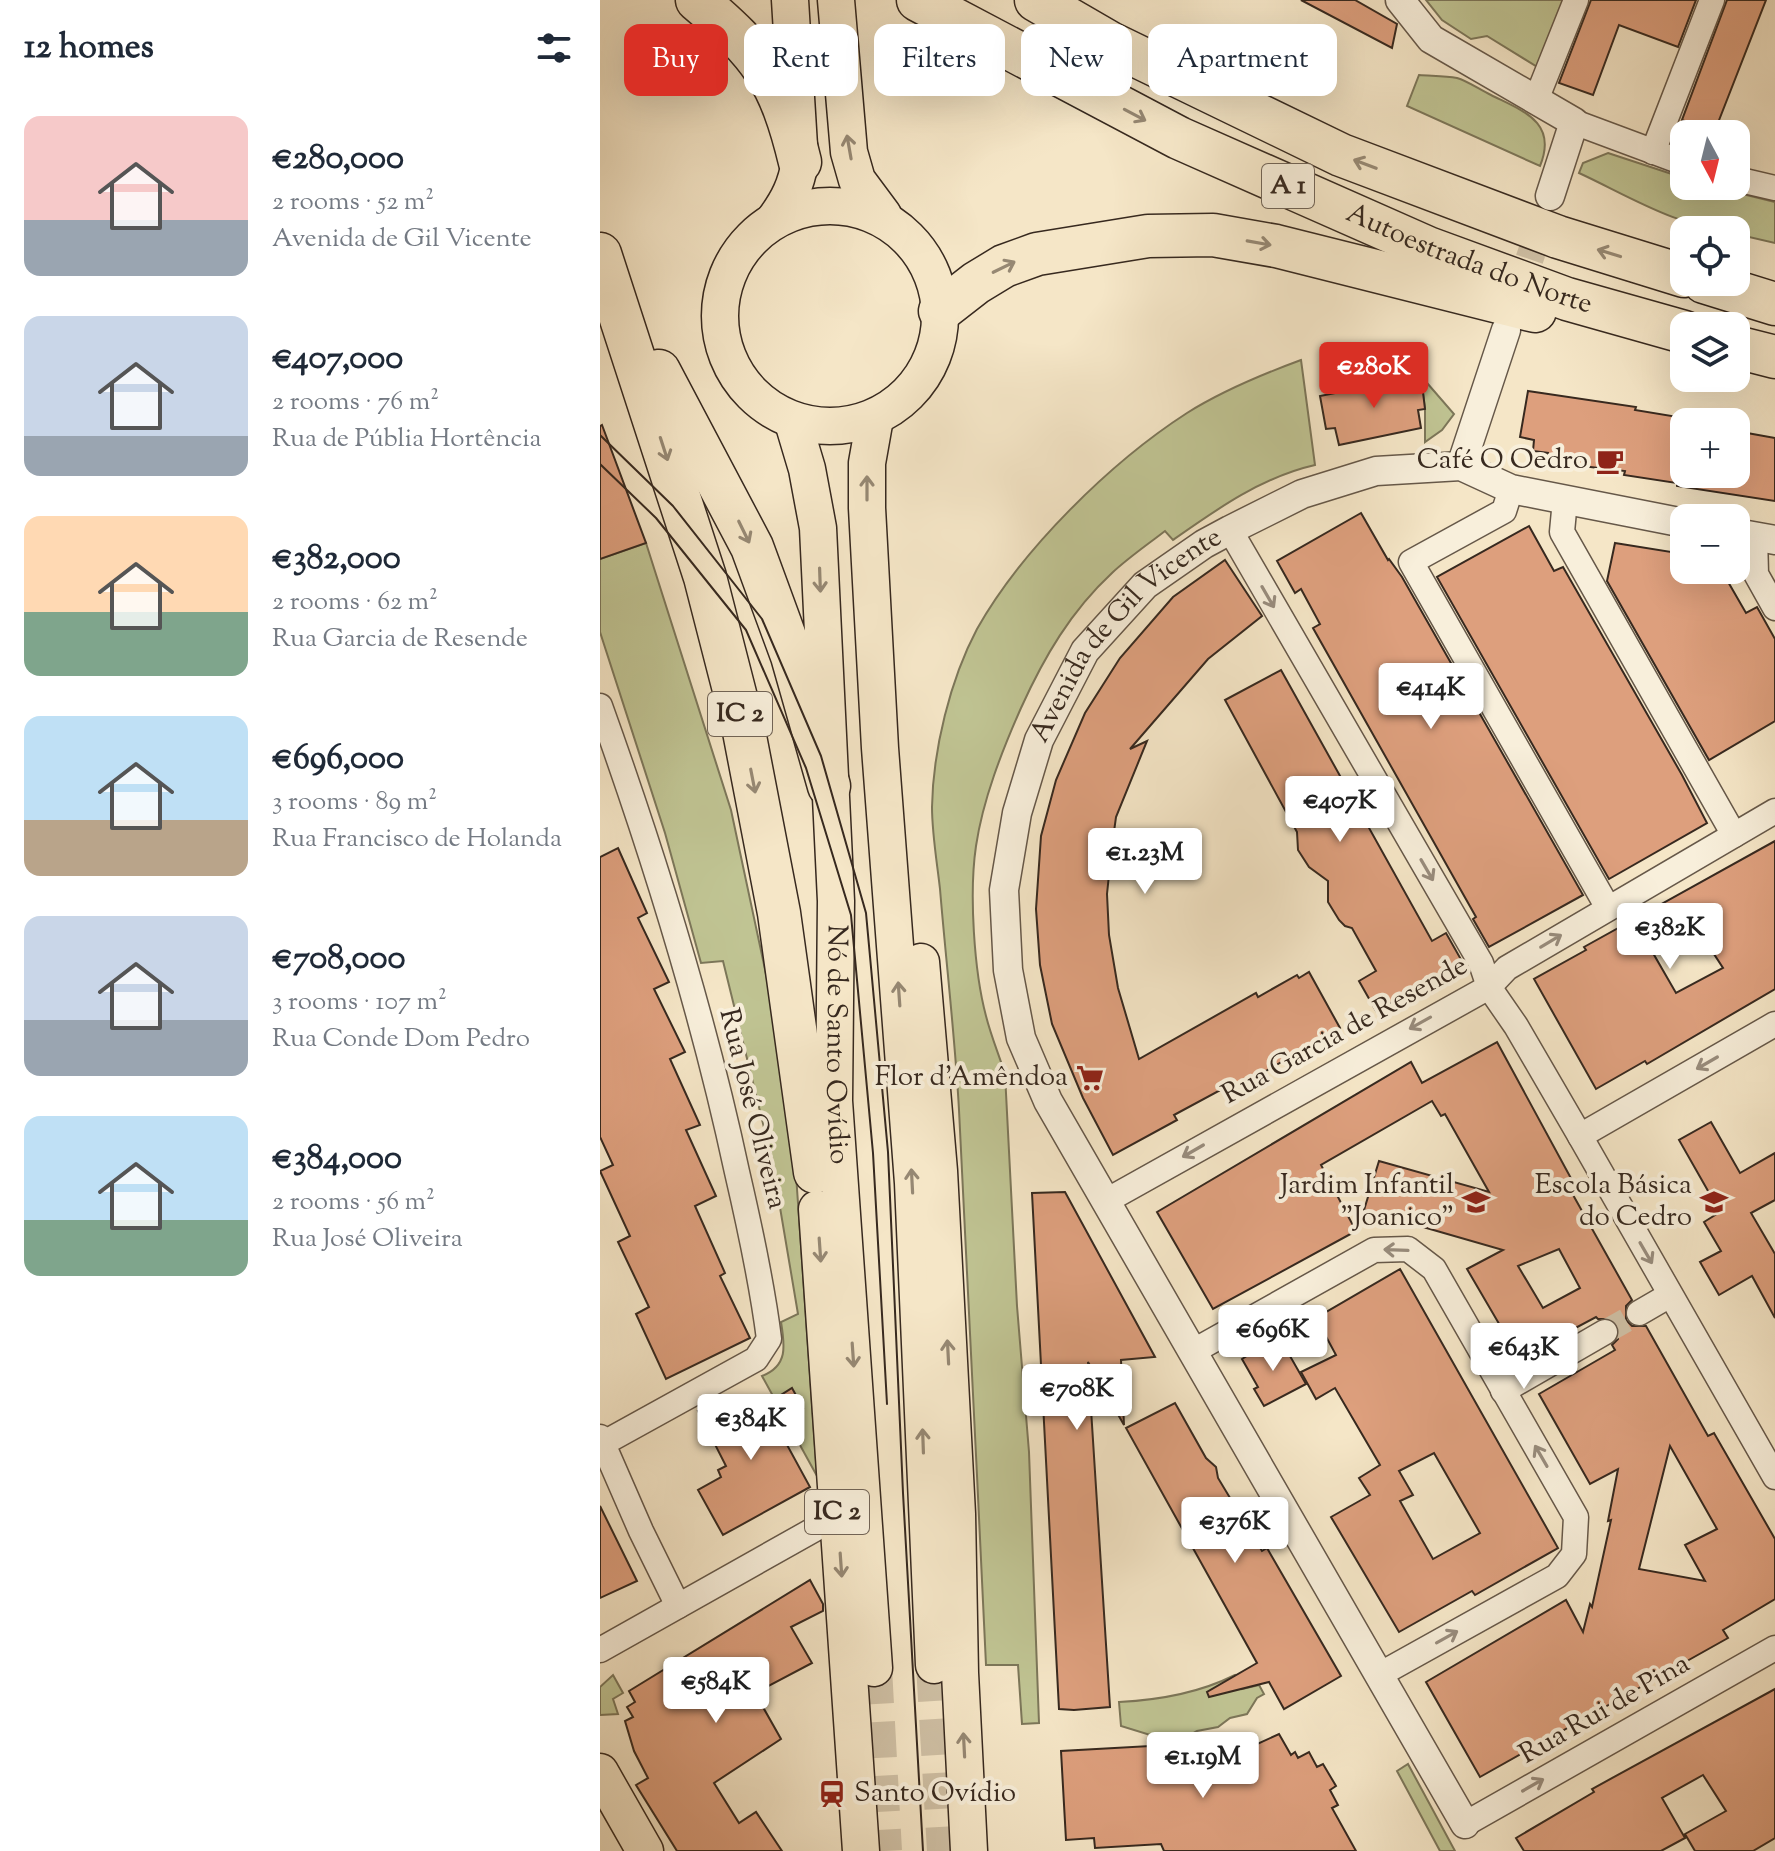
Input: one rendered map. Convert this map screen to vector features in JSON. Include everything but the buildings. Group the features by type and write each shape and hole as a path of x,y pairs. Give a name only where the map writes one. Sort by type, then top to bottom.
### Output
{"highway":[{"path":"697,0 739,35 764,67 790,121 800,162"},
{"name":"Autoestrada do Norte","path":"918,0 1179,138 1428,248 1567,299 1670,328"},
{"name":"Autoestrada do Norte","path":"1036,0 1110,43 1341,155 1558,237 1670,272"},
{"path":"940,311 1004,266 1037,254 1148,236 1213,235 1276,246 1528,310 1670,330"},
{"name":"IC 2","path":"603,261 752,547 792,656 829,786"},
{"name":"IC 2","path":"603,261 705,577 742,721 779,913 815,1172"},
{"path":"1749,296 1775,304"},
{"path":"1750,351 1775,357"}],"main road":[{"path":"790,0 800,162 796,184 789,201 775,219 745,246 733,264 723,301 723,332 730,357 742,381 768,408 793,422 825,426 875,418 900,401 919,380 931,360 938,338 940,311 924,260 909,238 883,215 857,180 849,152 836,0"},
{"path":"775,219 801,209 829,204 855,206 883,215"},
{"path":"875,418 867,463 867,508 880,748 911,859 930,1050 957,1514 960,1673 969,1851"},
{"name":"Nó de Santo Ovídio","path":"793,422 807,469 818,528 836,901 834,1101 874,1668"},
{"name":"Nó de Santo Ovídio","path":"880,748 913,1183 934,1665"},
{"name":"IC 2","path":"836,901 814,1031 815,1172 861,1851"},
{"path":"600,1772 645,1851"}],"street":[{"path":"1400,0 1431,39 1574,122 1670,158"},
{"path":"1536,100 1576,0"},
{"path":"1653,152 1712,0"},
{"path":"1550,196 1574,122"},
{"path":"1750,182 1775,188"},
{"path":"1461,466 1506,330"},
{"name":"Avenida de Gil Vicente","path":"1465,1824 1048,1101 1021,1038 1008,970 1004,890 1017,813 1039,740 1085,651 1145,585 1204,544 1302,494 1376,471 1461,466 1511,489 1670,520"},
{"path":"1511,489 1504,511 1411,562 1608,908"},
{"path":"1565,500 1562,532 1734,835"},
{"path":"1230,530 1481,963 1489,987 1516,1026 1670,1295 1768,1448 1775,1477"},
{"path":"1755,536 1756,574 1775,608"},
{"name":"Rua José Oliveira","path":"600,706 649,842 717,1077 763,1291 769,1339 756,1359 601,1441"},
{"name":"Rua Garcia de Resende","path":"1106,1201 1489,987 1507,968 1775,811"},
{"path":"1580,1136 1775,1024"},
{"path":"1192,1352 1374,1250 1408,1249 1434,1269 1576,1517 1574,1554 1557,1576 1379,1675"},
{"path":"1639,1313 1670,1295"},
{"path":"1503,1391 1605,1332"},
{"path":"601,1441 678,1606"},
{"path":"600,1650 815,1529"},
{"name":"Rua Rui de Pina","path":"1465,1824 1775,1648"}],"green space":[{"path":"1426,0 1565,0 1539,68 1487,36 1471,39 1442,20"},
{"path":"1419,75 1461,79 1525,113 1541,128 1544,151 1540,166 1407,106"},
{"path":"1608,153 1670,173 1670,200 1750,200 1750,196 1775,202 1775,243 1750,237 1750,216 1670,216 1579,173 1583,163"},
{"path":"1301,360 1315,465 1258,486 1173,540 1165,531 1124,562 1097,588 1060,636 1030,689 1000,758 979,828 973,886 976,955 986,1016 1005,1074 1017,1306 1029,1452 1039,1723 1022,1724 1018,1665 986,1665 957,1082 932,817 940,739 951,693 977,629 1018,568 1070,509 1128,456 1187,413 1214,397"},
{"path":"1421,376 1454,414 1442,430 1425,442 1425,409"},
{"path":"646,543 731,810 773,1007 792,1117 817,1476 762,1376 776,1367 783,1354 781,1322 798,1314 772,1160 723,961 701,963 665,833 600,632 600,559"},
{"path":"613,1675 623,1693 613,1699 618,1714 600,1715 600,1687"},
{"path":"1235,1675 1242,1689 1259,1685 1264,1694 1257,1698 1247,1714 1230,1718 1218,1727 1197,1731 1176,1743 1121,1726 1119,1702 1179,1694"},
{"path":"1408,1764 1455,1851 1440,1851 1397,1771"}],"tunnel":[{"path":"1516,299 1545,213"},
{"path":"1605,1332 1639,1313"},
{"path":"934,1665 945,1851"},
{"path":"874,1668 884,1851"}],"tram line":[{"path":"600,435 673,506 762,619 821,756 866,913 888,1152 923,1851"},
{"path":"600,464 656,518 746,630 806,768 851,915 873,1153 887,1404"}],"place":[{"name":"Café O Oedro","path":"1610,461"},
{"name":"Flor d'Amêndoa","path":"1090,1078"},
{"name":"Jardim Infantil \"Joanico\"","path":"1476,1202"},
{"name":"Escola Básica do Cedro","path":"1714,1202"},
{"name":"Santo Ovídio","path":"832,1794"}]}
